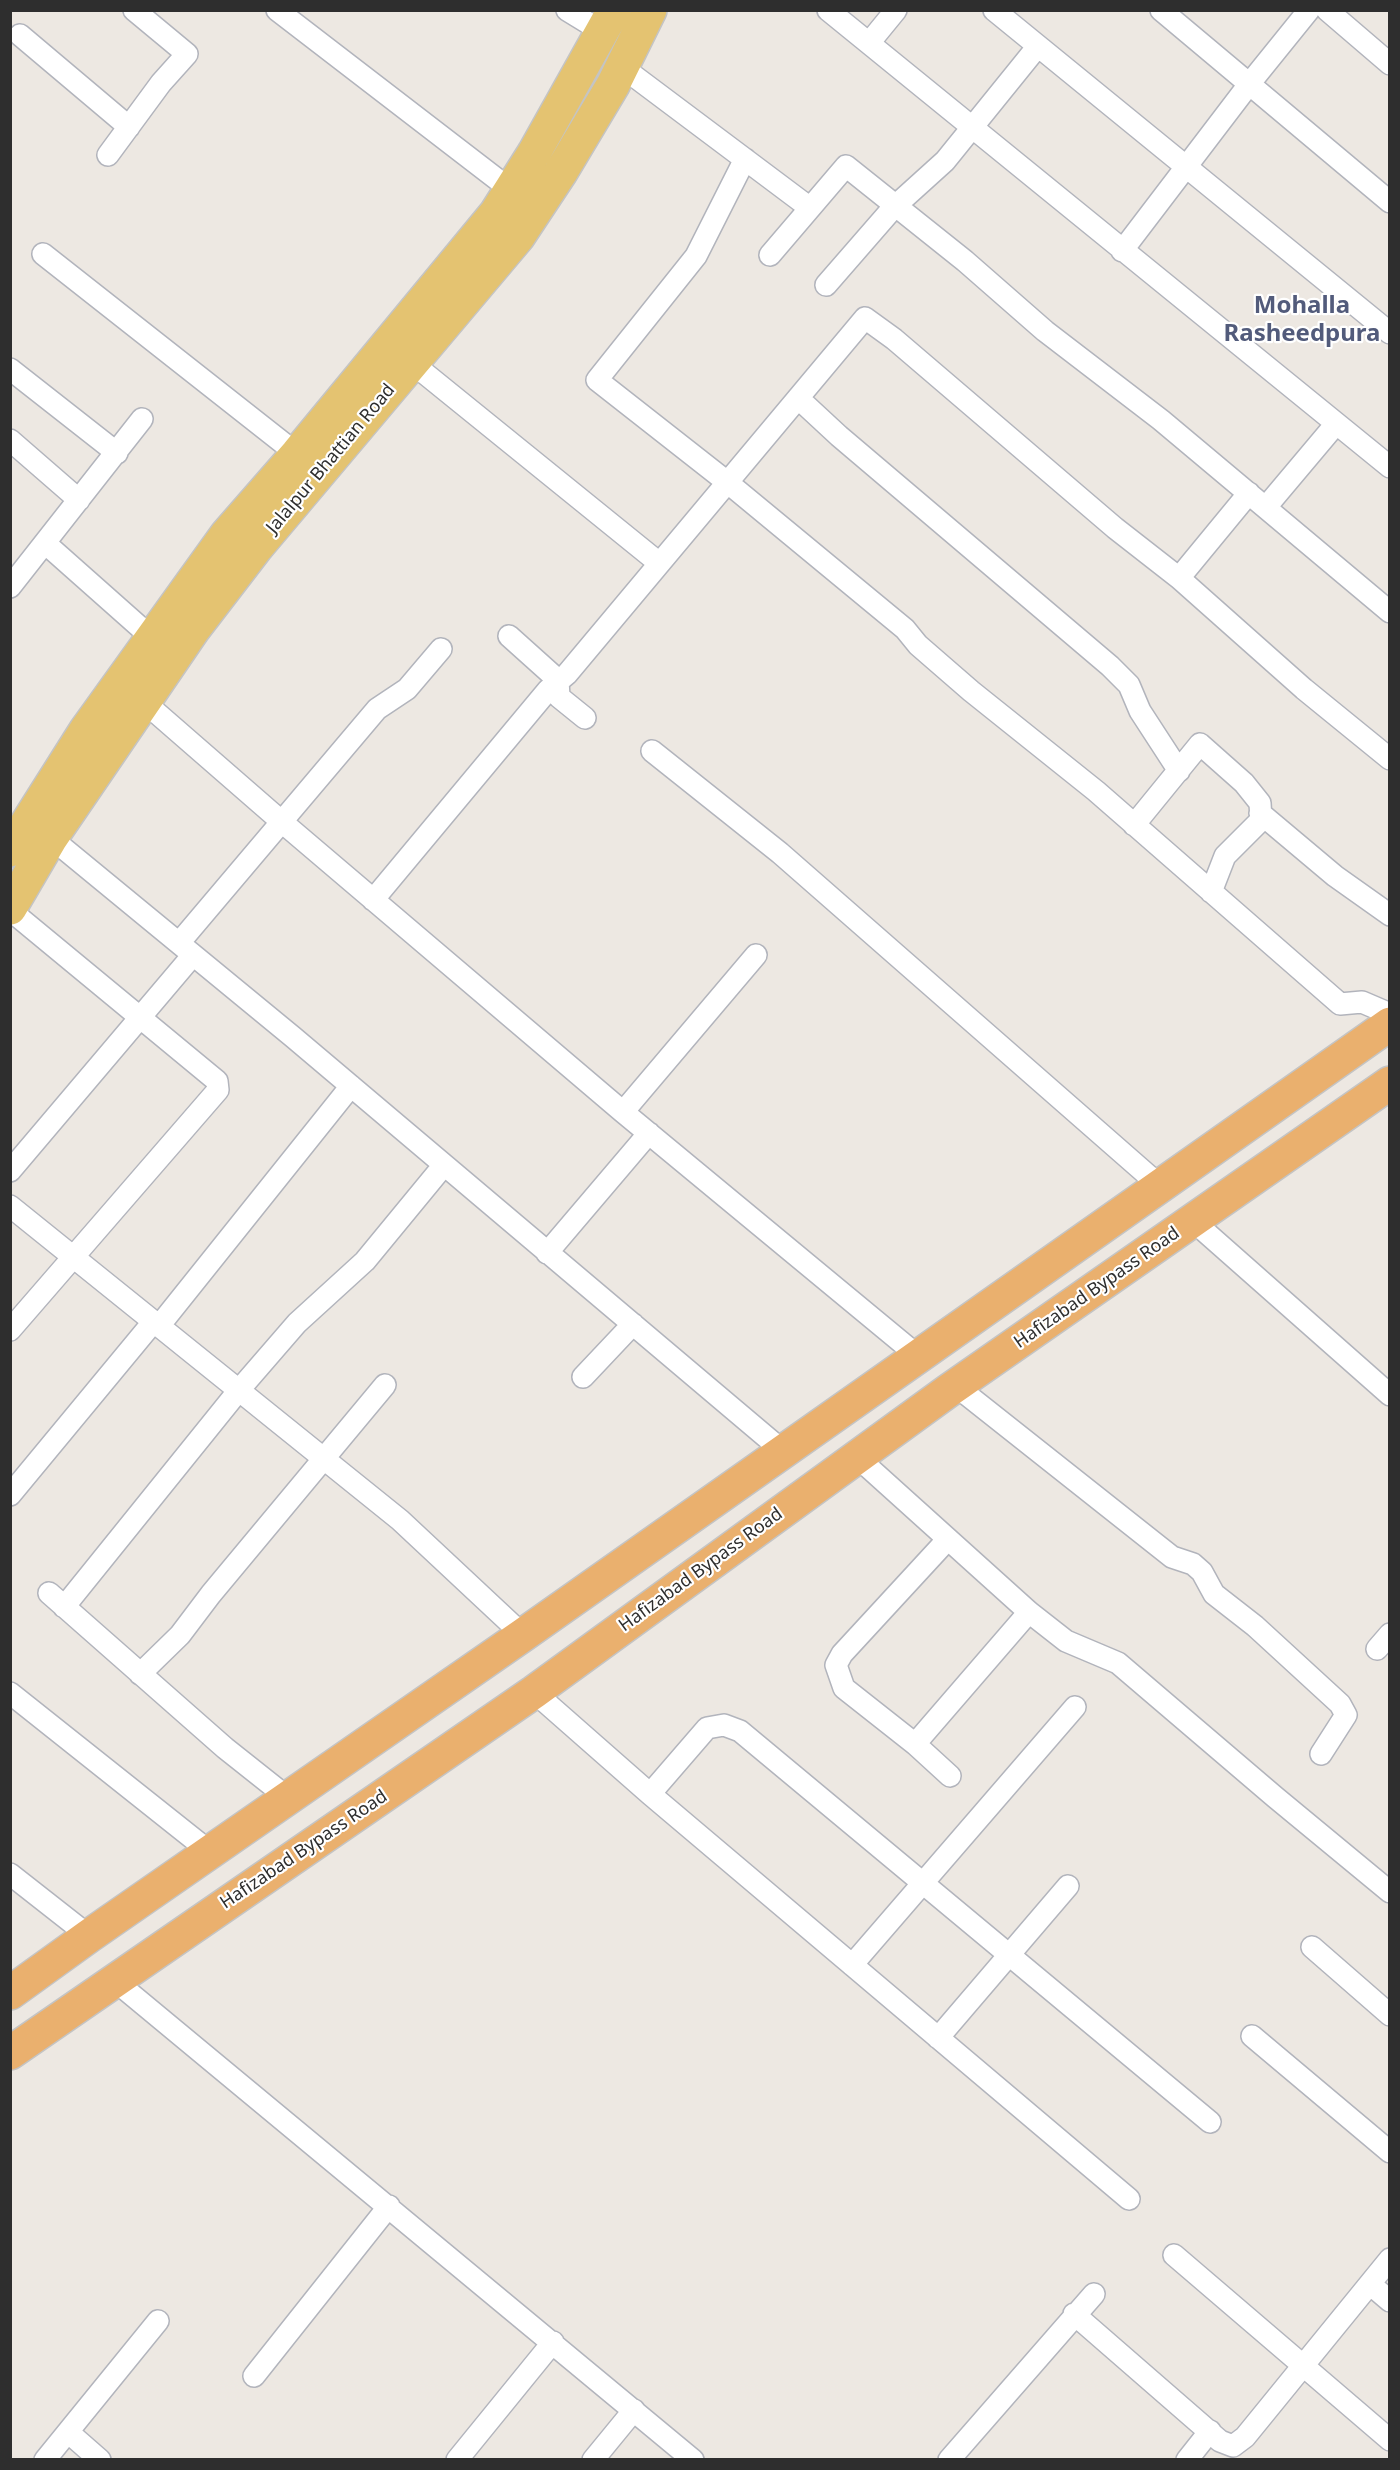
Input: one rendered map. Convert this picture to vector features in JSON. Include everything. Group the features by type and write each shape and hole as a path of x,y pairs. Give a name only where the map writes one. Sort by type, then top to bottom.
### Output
{"highway":[{"path":"10,1993 88,1935 523,1635 1389,1024"},
{"name":"Hafizabad Bypass Road","path":"10,2053 534,1692 856,1457 1389,1083"}],"main road":[{"name":"Jalalpur Bhattian Road","path":"10,850 30,824 143,701 193,630 256,548 518,237 561,172 622,67 650,10"},
{"name":"Jalalpur Bhattian Road","path":"10,909 30,824 86,730 227,534 297,454 496,213 609,21"}],"street":[{"path":"108,155 161,83 187,54 134,10"},
{"path":"278,10 511,190"},
{"path":"567,10 609,21"},
{"path":"828,10 1389,468"},
{"path":"869,43 896,10"},
{"path":"994,10 1389,333"},
{"path":"1161,10 1389,202"},
{"path":"1122,251 1250,83 1310,10"},
{"path":"1327,10 1389,64"},
{"path":"20,35 129,127"},
{"path":"826,285 896,206 945,161 1038,46"},
{"path":"622,67 810,208"},
{"path":"745,159 696,256 597,380 727,482 905,629 918,645 971,691 1096,791 1340,1004 1362,1002 1389,1014"},
{"path":"770,255 846,166 965,261 1045,331 1161,420 1389,612"},
{"path":"43,254 297,454"},
{"path":"373,900 558,680 567,674 865,318 894,339 1115,528 1179,578 1304,689 1389,759"},
{"path":"412,363 659,563"},
{"path":"10,369 117,453"},
{"path":"798,398 839,436 1110,666 1129,685 1140,711 1179,771"},
{"path":"12,582 142,419"},
{"path":"1266,507 1335,425"},
{"path":"10,440 79,500"},
{"path":"1179,578 1249,493"},
{"path":"45,543 151,637"},
{"path":"509,636 558,680 559,697 585,718"},
{"path":"10,1171 140,1017 186,949 282,822 377,709 407,689 441,649"},
{"path":"143,701 623,1112 918,1356"},
{"path":"1134,825 1200,744 1244,783 1260,803 1261,820 1225,856 1211,892"},
{"path":"652,751 780,853 1159,1185"},
{"path":"1260,813 1335,876 1389,915"},
{"path":"30,824 186,949 351,1086 784,1452"},
{"path":"10,909 217,1081 218,1090 10,1330"},
{"path":"623,1112 756,955"},
{"path":"10,1495 156,1323 351,1086"},
{"path":"547,1252 649,1133"},
{"path":"288,1798 225,1748 57,1600 297,1323 365,1261 444,1165"},
{"path":"10,1206 399,1520 523,1635"},
{"path":"1192,1221 1389,1395"},
{"path":"584,1377 633,1324"},
{"path":"140,1674 180,1635 385,1385"},
{"path":"956,1386 1172,1557 1193,1564 1202,1572 1214,1594 1255,1626 1340,1704 1346,1715 1321,1754"},
{"path":"856,1457 1029,1612 1066,1641 1118,1663 1389,1892"},
{"path":"948,1539 842,1654 836,1665 844,1688 915,1744 950,1776"},
{"path":"915,1744 1029,1612"},
{"path":"534,1692 650,1794 1129,2199"},
{"path":"10,1693 210,1852"},
{"path":"852,1965 1075,1707"},
{"path":"650,1794 707,1728 724,1725 740,1731 1210,2122"},
{"path":"10,1874 88,1935"},
{"path":"938,2038 1068,1886"},
{"path":"1312,1947 1389,2015"},
{"path":"114,1980 693,2460"},
{"path":"1252,2036 1389,2152"},
{"path":"254,2376 389,2206"},
{"path":"1174,2255 1389,2440"},
{"path":"1074,2314 1209,2432 1220,2441 1233,2446 1245,2436 1389,2259"},
{"path":"1370,2284 1389,2301"},
{"path":"949,2460 1074,2314 1094,2294"},
{"path":"45,2460 158,2321"},
{"path":"457,2460 553,2342"},
{"path":"593,2460 634,2410"},
{"path":"68,2432 99,2460"},
{"path":"1187,2460 1209,2432"}],"district":[{"name":"Mohalla Rasheedpura","path":"1302,320"}]}
